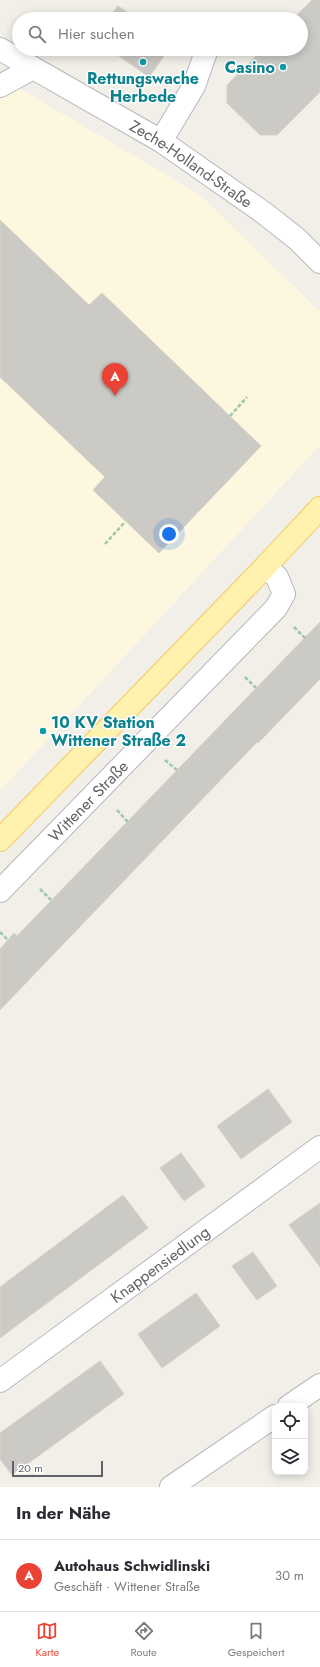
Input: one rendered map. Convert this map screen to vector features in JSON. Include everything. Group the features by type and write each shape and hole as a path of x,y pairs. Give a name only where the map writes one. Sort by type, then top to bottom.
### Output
{"main road":[{"path":"1,838 265,567 320,508"}],"street":[{"name":"Zeche-Holland-Straße","path":"0,49 161,141 264,213 298,239 320,262"},
{"path":"161,141 194,86 205,56"},
{"path":"0,86 32,68"},
{"name":"Wittener Straße","path":"0,891 276,608 284,594 277,577 265,567"},
{"name":"Knappensiedlung","path":"0,1381 320,1147"},
{"path":"294,1403 320,1385"},
{"path":"171,1487 272,1418"}],"path":[{"path":"230,416 247,397"},
{"path":"105,544 125,522"},
{"path":"0,932 8,940"}],"shaded area":[{"path":"0,77 199,194 320,312 320,445 0,791"}],"building":[{"name":"Casino","path":"312,0 320,0 320,92 277,135 260,135 227,103 227,85 256,56 308,56 308,12 300,12"},
{"path":"118,6 127,12 113,12"},
{"path":"119,56 164,56 149,77"},
{"path":"0,220 89,305 102,293 261,446 159,553 93,490 105,477 0,377"},
{"path":"320,622 320,679 258,743 257,742 0,1010 0,949 14,933 17,936"},
{"path":"268,1089 292,1122 241,1159 217,1126"},
{"path":"181,1153 205,1186 184,1201 160,1168"},
{"path":"123,1195 148,1228 0,1338 0,1287"},
{"path":"320,1203 320,1267 289,1225"},
{"path":"253,1252 277,1286 257,1300 232,1266"},
{"path":"196,1293 220,1326 162,1368 138,1334"},
{"path":"100,1361 124,1394 12,1475 0,1459 0,1433"}],"place":[{"name":"Rettungswache Herbede","path":"143,62"},
{"name":"Casino","path":"283,67"},
{"name":"Autohaus Schwidlinski","path":"115,396"},
{"name":"10 KV Station Wittener Straße 2","path":"43,731"}]}
